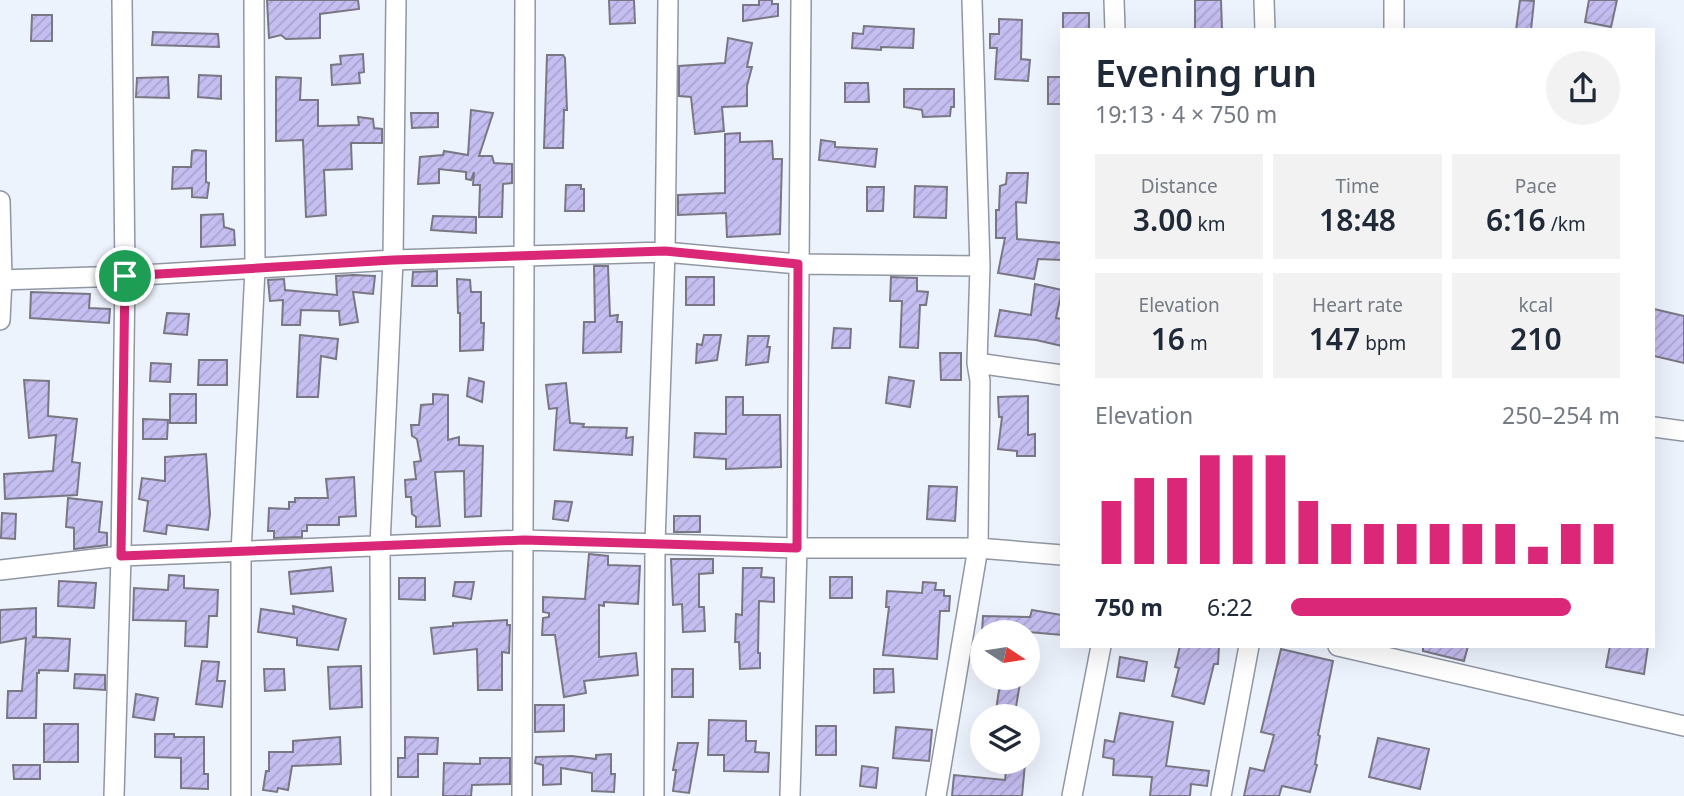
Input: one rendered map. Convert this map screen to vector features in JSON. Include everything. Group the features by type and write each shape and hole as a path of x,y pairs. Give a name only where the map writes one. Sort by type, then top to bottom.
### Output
{"street":[{"path":"114,796 125,276 122,0"},
{"path":"240,796 242,553 255,269 254,0"},
{"path":"381,796 380,545 393,260 396,0"},
{"path":"522,796 525,0"},
{"path":"654,796 654,543 665,251 668,0"},
{"path":"789,796 797,548 801,0"},
{"path":"936,796 978,548 979,266 972,0"},
{"path":"1114,0 1115,28"},
{"path":"1264,0 1265,28"},
{"path":"1394,0 1394,28"},
{"path":"0,201 0,320"},
{"path":"1,280 125,276 393,260 665,251 798,264 979,266"},
{"path":"977,363 1060,375"},
{"path":"1655,427 1684,431"},
{"path":"0,570 121,556 524,540 797,548 978,548 1060,555"},
{"path":"1072,796 1101,648"},
{"path":"1221,796 1249,648"},
{"path":"1347,648 1684,726"}],"building":[{"path":"267,0 358,0 359,9 320,14 320,38 286,39 281,35 269,38"},
{"path":"609,0 634,0 635,23 610,24"},
{"path":"759,0 772,0 772,4 778,4 778,16 743,21 743,5 759,5"},
{"path":"1195,0 1221,0 1222,28 1195,28"},
{"path":"1520,0 1534,1 1531,28 1516,28"},
{"path":"1589,0 1617,0 1611,27 1585,22"},
{"path":"1063,13 1089,13 1089,28 1063,28"},
{"path":"32,15 52,15 52,41 31,41"},
{"path":"999,19 1022,20 1021,59 1030,60 1028,81 995,79 997,48 990,48 990,34 999,34"},
{"path":"864,26 914,29 913,48 852,48 853,33 863,34"},
{"path":"153,32 218,34 219,47 152,45"},
{"path":"728,38 752,43 747,67 752,67 747,86 747,106 722,107 724,131 695,134 691,97 679,96 679,66 725,63"},
{"path":"363,54 364,72 359,73 360,83 332,85 331,65 341,64 340,56"},
{"path":"547,55 563,55 565,58 567,110 564,110 563,148 544,148"},
{"path":"199,75 221,76 221,99 198,97"},
{"path":"168,77 169,98 136,97 137,78"},
{"path":"276,77 301,78 300,100 318,100 318,126 359,125 358,117 373,119 374,128 382,129 382,143 351,143 352,169 324,170 326,215 306,217 303,140 276,141"},
{"path":"1048,77 1060,77 1060,104 1048,104"},
{"path":"845,83 868,83 869,102 845,102"},
{"path":"904,89 954,89 954,107 951,107 950,116 923,117 922,110 904,107"},
{"path":"471,110 493,113 479,156 492,156 494,163 512,164 512,183 503,184 502,217 479,217 480,185 473,185 474,172 471,180 466,179 466,172 439,169 439,183 418,184 420,157 443,155 444,151 468,155"},
{"path":"411,113 438,113 438,127 412,128"},
{"path":"740,133 740,142 772,141 773,159 782,159 780,234 727,237 726,213 678,215 678,195 725,193 725,134"},
{"path":"821,140 835,142 835,147 877,149 875,167 819,160"},
{"path":"192,151 206,151 206,182 209,183 207,198 192,197 192,188 172,189 173,167 191,167"},
{"path":"1007,173 1028,173 1026,203 1016,202 1017,239 1060,243 1060,260 1038,259 1034,279 998,273 1005,238 996,238 996,210 999,210 1000,186 1006,184"},
{"path":"566,185 581,185 581,189 584,189 584,211 565,211"},
{"path":"915,186 947,187 946,218 914,217"},
{"path":"867,187 884,187 883,211 867,211"},
{"path":"223,214 224,227 234,230 235,245 201,247 201,215"},
{"path":"433,216 476,217 476,233 431,230"},
{"path":"594,266 608,266 610,316 618,315 617,322 622,322 621,352 583,353 584,322 595,322"},
{"path":"437,271 437,286 412,286 413,272"},
{"path":"336,276 375,276 373,294 353,292 358,322 340,325 339,311 301,310 300,325 282,325 283,300 270,301 268,280 284,279 285,290 337,295"},
{"path":"686,277 714,277 714,305 686,305"},
{"path":"891,277 917,278 917,291 928,292 926,305 920,305 918,348 900,347 902,301 890,301"},
{"path":"457,279 470,280 471,292 481,292 483,350 460,351"},
{"path":"1035,284 1060,290 1056,318 1060,319 1060,346 995,336 1000,310 1031,315"},
{"path":"31,292 90,294 89,308 110,309 109,323 30,318"},
{"path":"1655,309 1684,316 1684,363 1655,356"},
{"path":"167,313 189,314 187,335 164,333"},
{"path":"834,328 851,329 850,348 832,348"},
{"path":"300,335 338,339 336,359 321,356 318,397 297,397"},
{"path":"704,335 721,335 717,360 696,363 697,344 702,345"},
{"path":"748,336 769,336 768,362 746,365"},
{"path":"940,353 961,353 961,380 941,380"},
{"path":"199,360 227,360 227,385 198,385"},
{"path":"151,363 171,364 170,382 150,381"},
{"path":"889,377 914,381 910,407 886,403"},
{"path":"469,378 484,382 482,402 467,396"},
{"path":"24,380 49,381 48,416 77,419 72,462 80,463 77,495 5,499 4,474 53,471 56,435 29,438"},
{"path":"566,383 570,423 584,424 583,427 627,428 626,438 633,437 632,455 554,450 557,408 549,409 546,385"},
{"path":"170,394 196,394 196,423 170,423"},
{"path":"433,394 448,395 448,440 459,437 459,445 483,446 481,516 465,517 464,471 435,472 440,526 416,527 411,497 406,497 405,480 416,479 414,462 421,461 411,425 419,425 421,405 433,404"},
{"path":"1028,396 1028,435 1035,434 1035,456 1017,456 1017,451 998,449 1002,417 999,417 998,397"},
{"path":"726,397 743,397 743,415 780,415 781,467 726,469 726,459 694,457 695,433 726,434"},
{"path":"143,419 168,420 167,439 143,439"},
{"path":"206,454 210,514 208,530 167,525 166,534 144,531 148,501 139,499 142,478 165,481 165,457"},
{"path":"354,477 356,516 339,517 339,525 307,525 307,531 302,531 302,537 274,538 274,531 268,531 269,508 289,509 289,502 295,502 295,498 328,498 326,479"},
{"path":"929,486 957,487 955,521 927,519"},
{"path":"68,498 102,502 99,532 107,533 107,545 74,549 74,528 66,527"},
{"path":"555,501 572,502 568,521 553,519"},
{"path":"2,513 16,514 15,539 1,538"},
{"path":"674,516 700,516 700,532 674,532"},
{"path":"589,554 608,556 608,565 640,566 638,604 604,602 604,606 599,605 599,657 636,653 638,675 584,681 586,693 564,697 555,635 542,635 543,618 549,617 549,613 543,612 543,597 585,599"},
{"path":"671,559 713,559 713,573 699,574 699,607 704,607 705,631 683,632 682,604 673,605"},
{"path":"331,567 333,591 291,594 289,572"},
{"path":"743,568 762,568 761,577 774,578 774,602 759,601 760,668 740,669 739,642 735,642 736,614 742,615"},
{"path":"169,575 184,576 184,588 218,590 217,616 209,616 207,647 185,646 186,621 133,620 134,588 168,590"},
{"path":"830,577 852,577 852,598 830,598"},
{"path":"399,578 425,578 425,600 399,599"},
{"path":"59,581 96,583 94,608 58,606"},
{"path":"455,582 474,582 471,599 453,596"},
{"path":"923,582 936,583 935,590 944,590 944,596 950,596 949,611 940,611 937,659 883,655 889,607 886,607 887,591 922,593"},
{"path":"293,606 346,619 338,650 297,645 297,638 258,632 261,609 294,614"},
{"path":"36,608 36,636 32,637 70,639 68,671 39,670 36,718 7,718 8,691 22,691 26,638 0,643 0,610"},
{"path":"1032,610 1060,615 1060,635 1040,633 1040,620 983,620 983,616 1030,617"},
{"path":"507,620 507,625 510,625 509,653 502,652 502,690 478,690 477,649 434,654 431,628 453,626 453,623"},
{"path":"1180,648 1219,648 1218,664 1214,664 1204,704 1172,696 1179,668 1175,667"},
{"path":"1423,648 1467,648 1464,661 1423,651"},
{"path":"1610,648 1648,648 1644,674 1606,667"},
{"path":"1281,649 1333,661 1318,735 1317,765 1310,792 1282,786 1279,796 1244,796 1250,768 1264,771 1274,735 1261,732"},
{"path":"1120,657 1147,662 1144,681 1117,677"},
{"path":"202,661 219,662 217,681 225,681 222,707 196,704"},
{"path":"361,666 362,707 330,709 328,667"},
{"path":"264,669 284,669 285,690 265,691"},
{"path":"672,669 693,669 693,697 672,697"},
{"path":"874,669 893,669 894,692 874,693"},
{"path":"75,674 105,675 105,690 74,688"},
{"path":"999,690 1019,690 1016,704 997,704"},
{"path":"136,694 158,698 154,720 133,717"},
{"path":"535,705 564,705 564,731 535,732"},
{"path":"1120,713 1173,722 1166,766 1209,771 1207,786 1191,784 1190,796 1150,796 1152,777 1113,775 1114,759 1103,757 1105,740 1114,742"},
{"path":"709,720 746,721 746,741 756,741 755,752 769,753 768,772 724,771 724,755 708,755"},
{"path":"44,724 78,724 78,762 44,762"},
{"path":"816,726 836,726 836,755 816,755"},
{"path":"896,727 932,730 929,761 893,758"},
{"path":"155,734 204,737 204,774 208,774 208,789 181,788 181,758 155,757"},
{"path":"340,737 341,764 292,766 288,790 263,790 266,771 269,771 269,752 293,752 293,741"},
{"path":"405,737 438,738 437,754 418,754 418,777 398,777 398,758 405,758"},
{"path":"1378,738 1429,749 1420,789 1369,777"},
{"path":"678,743 698,743 689,793 673,791 676,770 673,770"},
{"path":"611,754 611,774 615,774 614,792 592,791 592,773 561,768 561,784 543,785 543,765 535,763 536,757 572,756 596,759 596,755"},
{"path":"480,758 510,758 510,784 472,785 471,796 443,796 444,763 480,764"},
{"path":"13,765 40,765 40,779 14,779"},
{"path":"862,766 878,768 876,788 860,786"},
{"path":"1006,774 1024,774 1022,796 952,796 954,775 1005,780"}],"route":[{"path":"665,251 798,264 797,548 524,540 121,556 125,276 393,260 665,251"}]}
